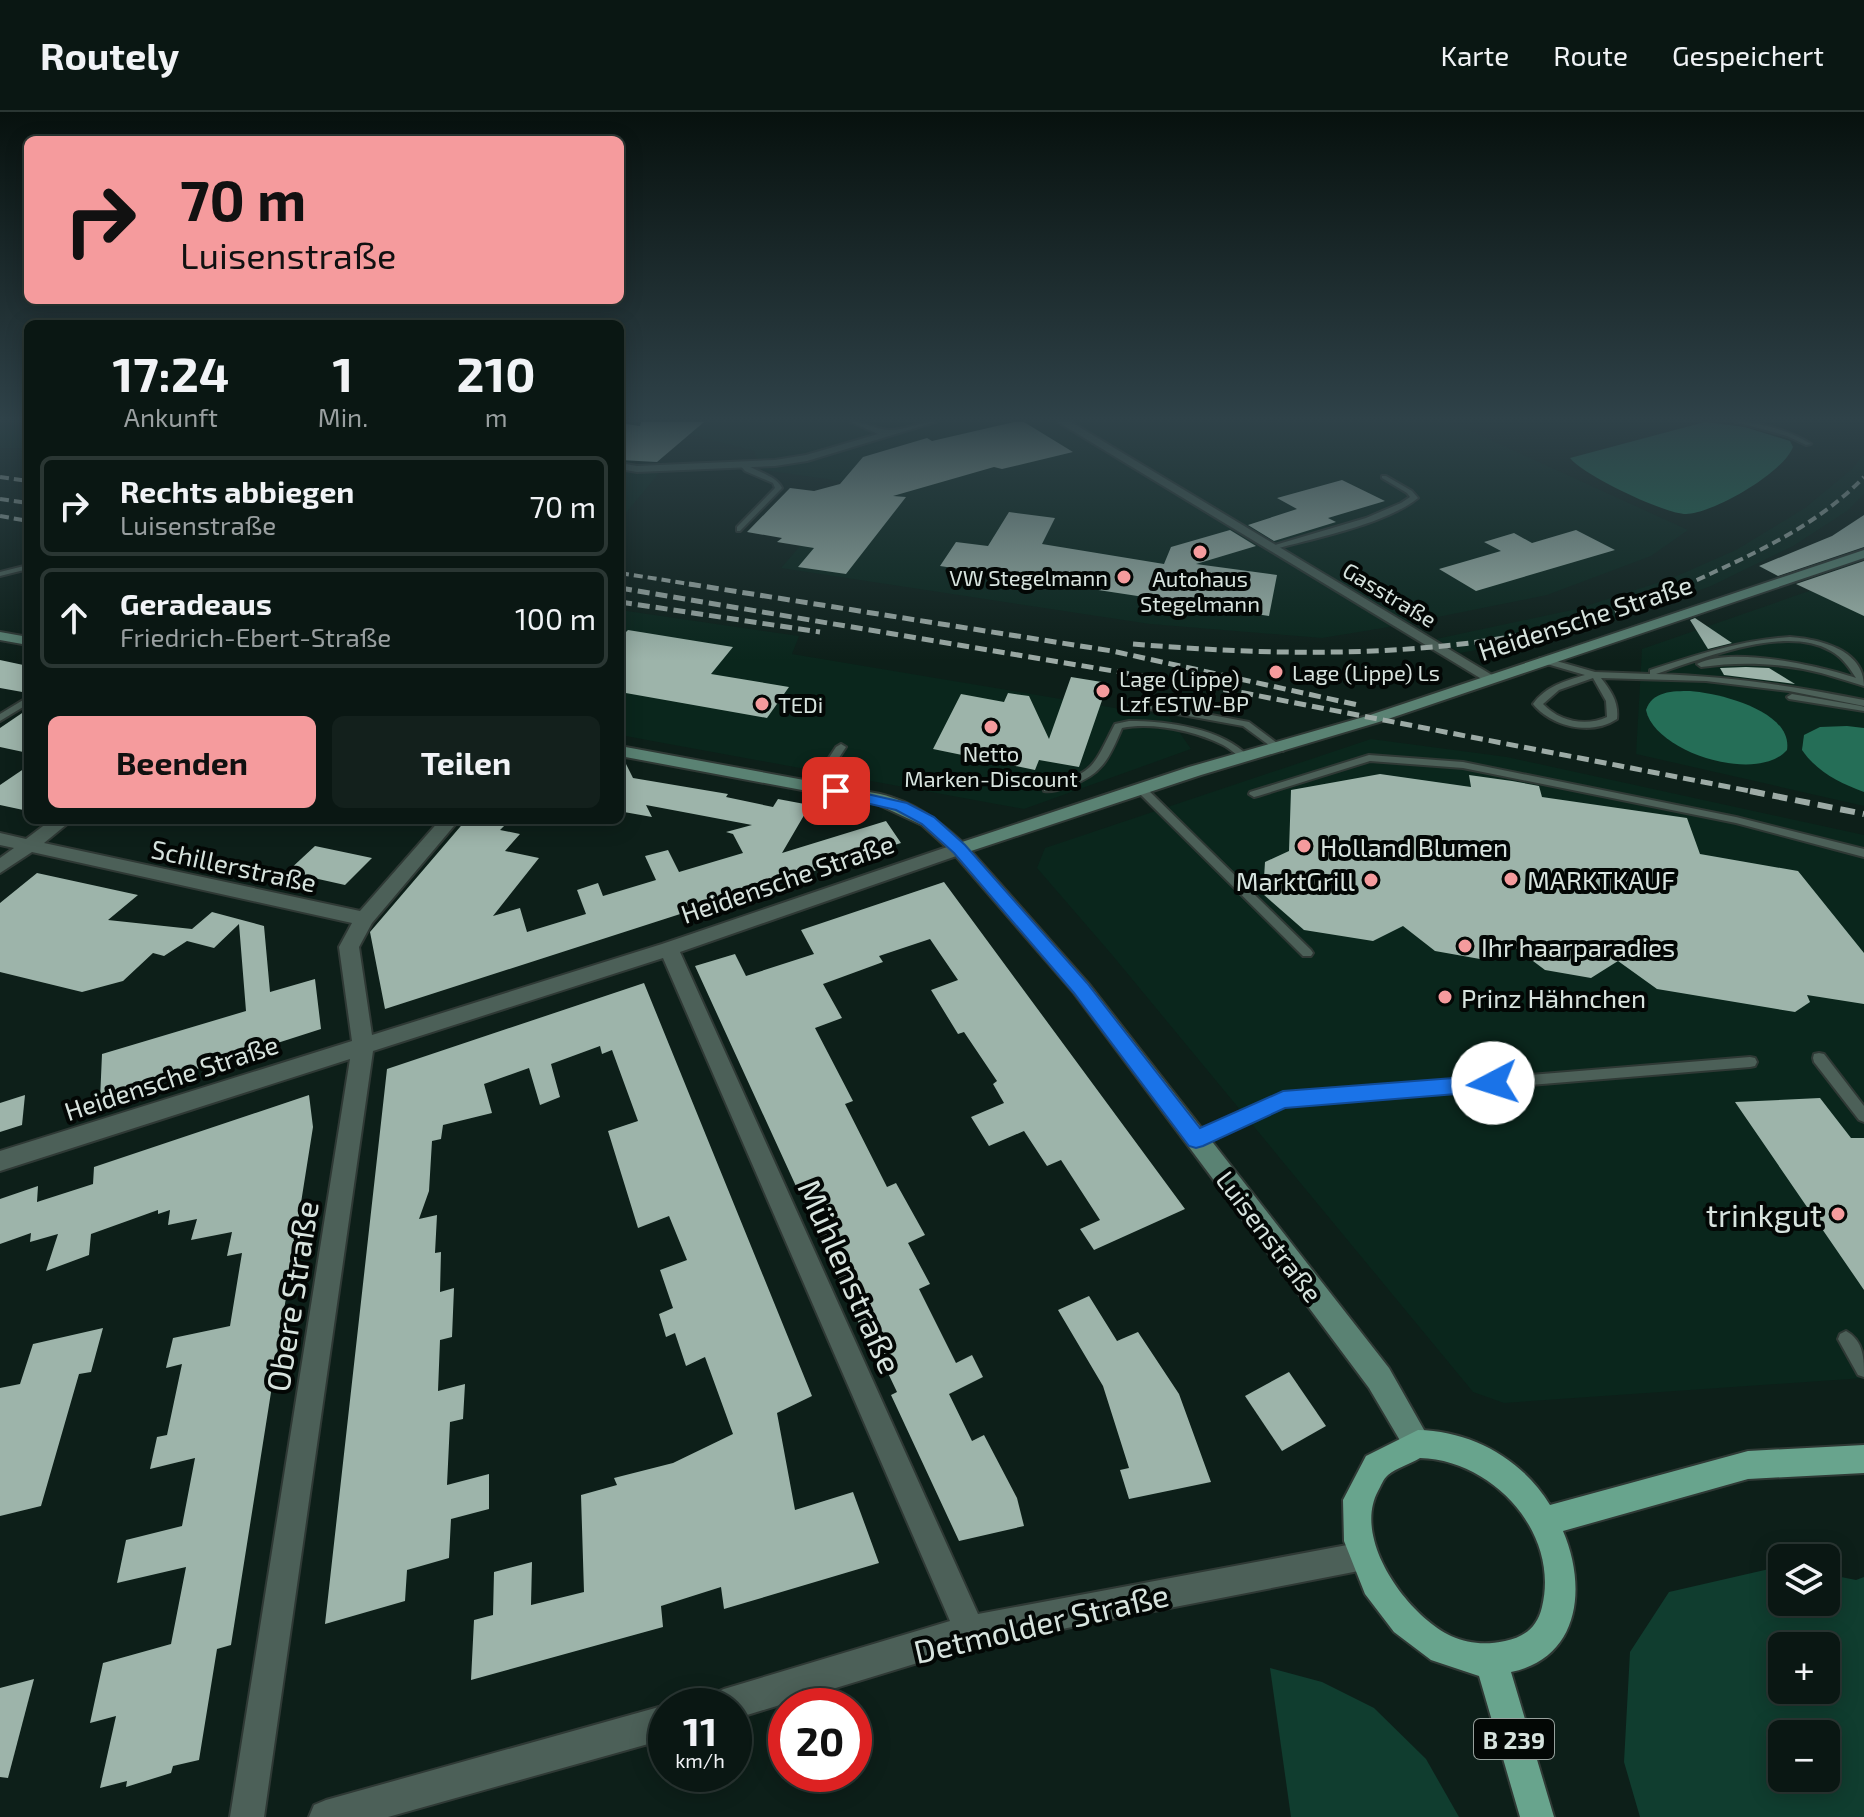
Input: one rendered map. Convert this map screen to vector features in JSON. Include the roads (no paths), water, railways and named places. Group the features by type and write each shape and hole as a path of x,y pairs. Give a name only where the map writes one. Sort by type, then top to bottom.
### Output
{"main road":[{"name":"Heidensche Straße","path":"959,849 1141,789 1280,749 1864,554"},
{"path":"0,636 24,640"},
{"name":"Luisenstraße","path":"624,752 901,806 928,821 959,849 1081,988 1379,1378 1418,1444"},
{"path":"1418,1444 1440,1444 1486,1462 1528,1498 1543,1522 1554,1543 1562,1586 1554,1625 1529,1652 1511,1659 1491,1660 1460,1656 1428,1640 1400,1617 1378,1588 1363,1557 1356,1502 1364,1480 1377,1461 1395,1450 1418,1444"},
{"path":"1543,1522 1748,1465 1864,1459"},
{"name":"B 239","path":"1491,1660 1537,1817"}],"street":[{"name":"Gasstraße","path":"1196,502 1490,678"},
{"path":"0,867 58,824"},
{"name":"Obere Straße","path":"247,1817 363,1044 349,947 364,919 447,824"},
{"name":"Schillerstraße","path":"0,839 364,919"},
{"name":"Heidensche Straße","path":"0,1161 669,949 959,849"},
{"name":"Mühlenstraße","path":"669,949 970,1631"},
{"name":"Detmolder Straße","path":"752,1697 970,1631 1363,1557"},
{"path":"326,1817 648,1727"}],"lane":[{"path":"740,529 766,502"},
{"path":"1272,547 1357,521 1405,502"},
{"path":"0,574 24,568"},
{"path":"1643,675 1783,640 1807,640 1831,647 1850,662 1864,683"},
{"path":"1710,658 1864,683"},
{"path":"1543,660 1595,675 1706,678 1789,688 1864,703"},
{"path":"1595,675 1611,697 1614,710 1612,719 1603,725 1570,722 1544,711 1538,704 1542,696 1552,690 1595,675"},
{"path":"1643,675 1804,698 1864,710"},
{"path":"0,718 24,703"},
{"path":"1147,706 1246,724 1280,749"},
{"path":"1048,789 1091,773 1103,763 1118,726 1131,721 1202,734 1229,745 1244,757"},
{"path":"815,787 841,747"},
{"path":"1254,794 1369,758 1449,763 1736,820 1864,853"},
{"path":"1141,789 1307,953"},
{"path":"1819,1058 1864,1116"},
{"path":"1196,1140 1283,1100 1750,1062"},
{"path":"1846,1339 1864,1369"}],"railway":[{"path":"18,502 24,502"},
{"path":"1684,586 1779,540 1837,502"},
{"path":"0,516 24,520"},
{"path":"624,574 702,586"},
{"path":"689,584 1112,651 1358,705"},
{"path":"1133,644 1272,652 1343,652 1486,641 1556,628 1623,609 1688,584"},
{"path":"624,589 1244,693 1758,793"},
{"path":"624,603 820,632"},
{"path":"1750,791 1758,793"},
{"path":"1758,793 1864,814"}],"place":[{"name":"Autohaus Stegelmann","path":"1200,552"},
{"name":"VW Stegelmann","path":"1124,577"},
{"name":"Lage (Lippe) Ls","path":"1276,672"},
{"name":"Lage (Lippe) Lzf ESTW-BP","path":"1103,691"},
{"name":"TEDi","path":"762,704"},
{"name":"Netto Marken-Discount","path":"991,727"},
{"name":"Holland Blumen","path":"1304,846"},
{"name":"MARKTKAUF","path":"1511,879"},
{"name":"MarktGrill","path":"1371,880"},
{"name":"Ihr haarparadies","path":"1465,946"},
{"name":"Prinz Hähnchen","path":"1445,997"},
{"name":"trinkgut","path":"1838,1214"}]}
